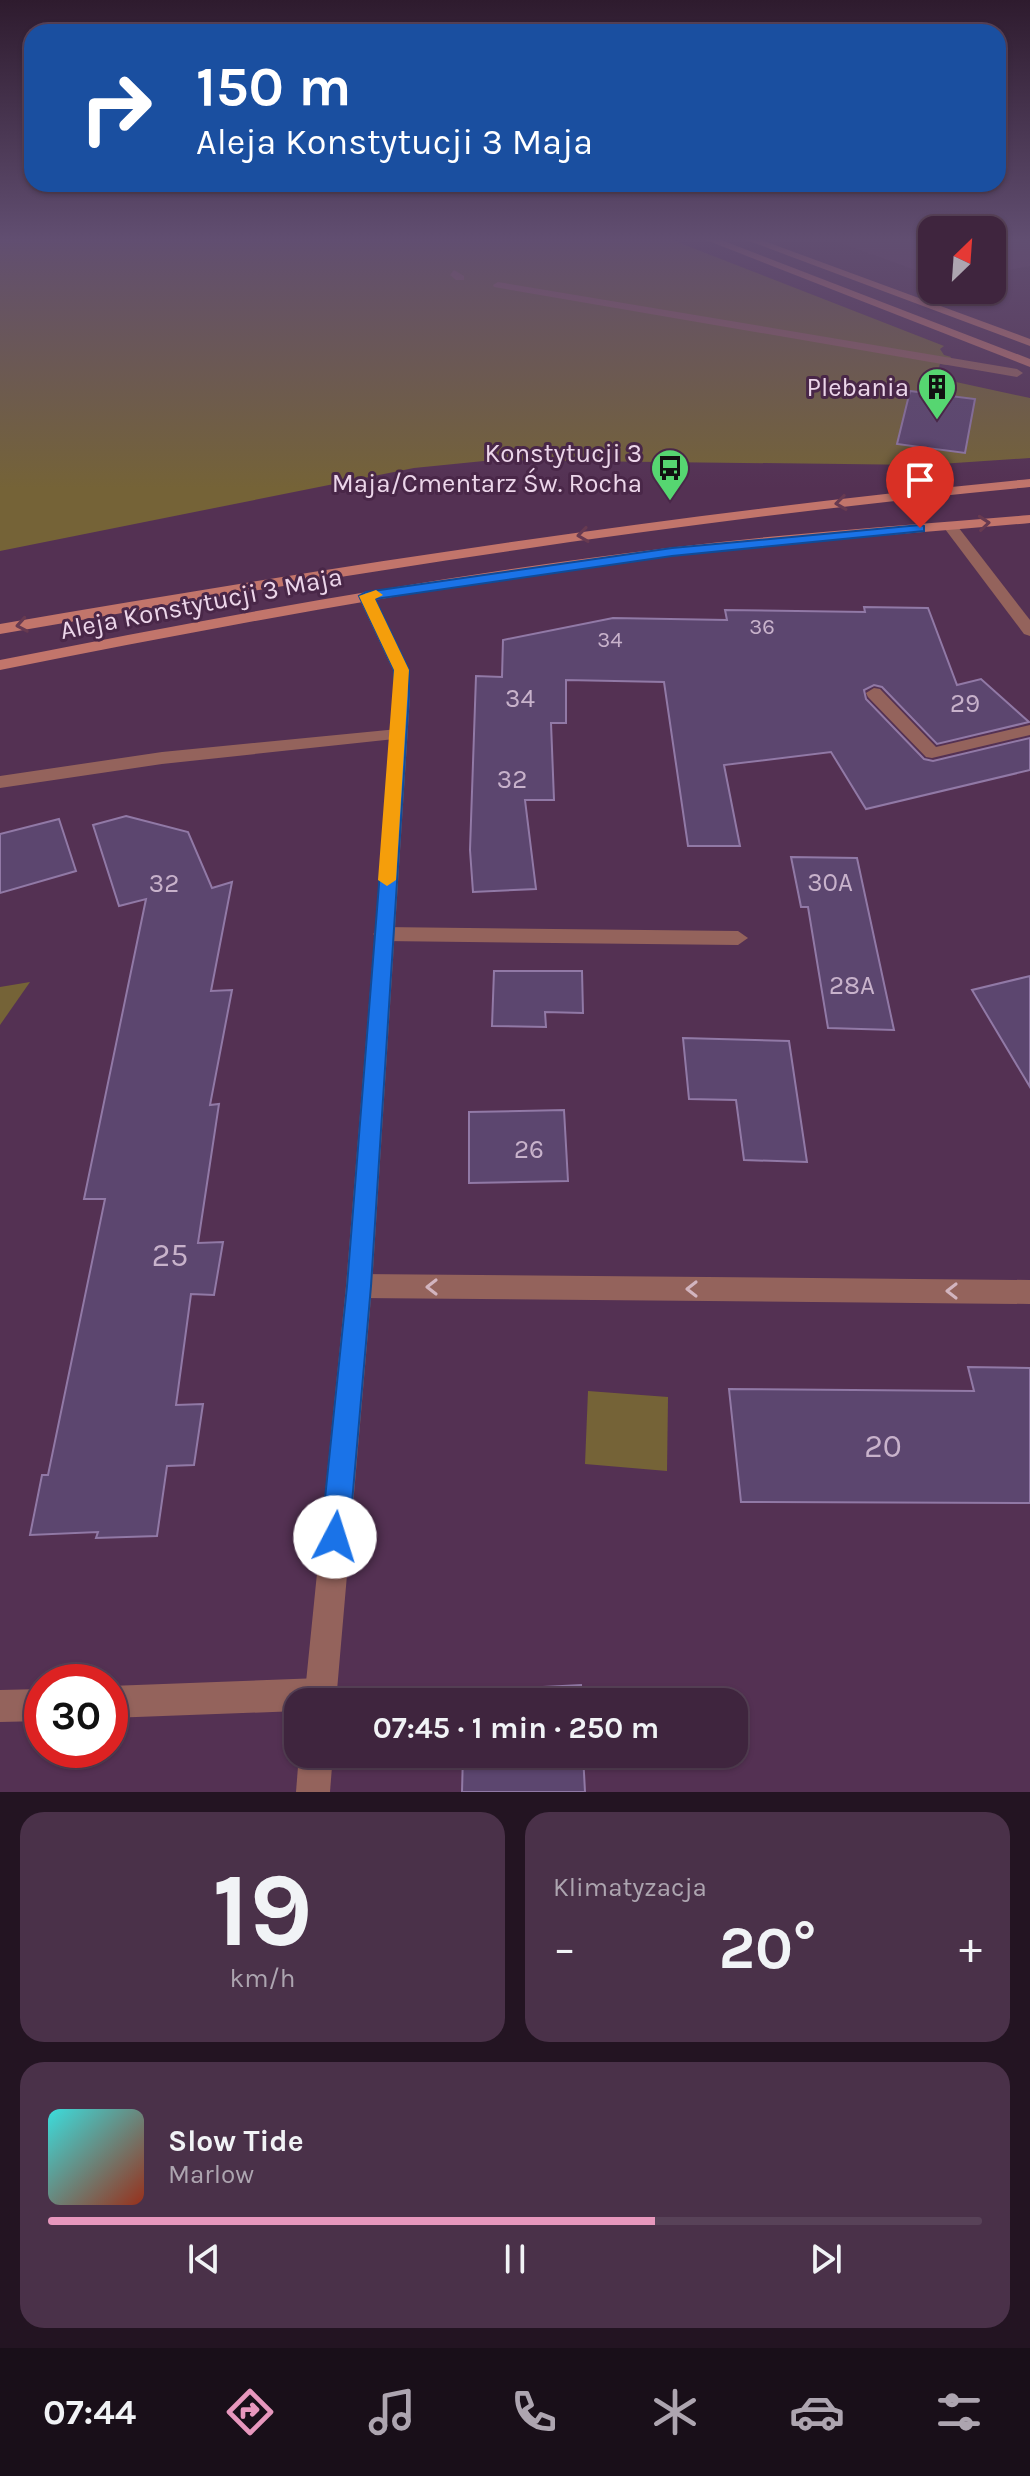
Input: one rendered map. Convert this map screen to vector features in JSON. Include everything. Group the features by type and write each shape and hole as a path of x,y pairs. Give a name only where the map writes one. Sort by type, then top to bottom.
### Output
{"main road":[{"path":"923,322 1030,363"},
{"path":"972,322 1030,343"},
{"name":"Aleja Konstytucji 3 Maja","path":"0,629 444,554 663,524 1030,483"},
{"name":"Aleja Konstytucji 3 Maja","path":"0,665 366,596 703,548 1030,519"}],"street":[{"path":"715,322 1017,373"},
{"path":"950,526 1030,631"},
{"path":"321,1688 359,1286 401,670 366,596"},
{"path":"874,693 932,753 1030,730"},
{"path":"0,782 162,758 398,734"},
{"path":"383,934 738,938"},
{"path":"359,1286 1030,1292"},
{"path":"128,1702 284,1699"},
{"path":"0,1706 24,1705"},
{"path":"313,1792 315,1768"}],"shaded area":[{"path":"0,322 881,322 944,346 940,349 944,355 951,357 947,365 940,364 938,370 933,370 933,377 1030,398 1030,458 925,465 494,460 414,468 0,551"},
{"path":"30,982 0,1025 0,987"},
{"path":"588,1391 668,1397 667,1471 585,1464"}],"building":[{"name":"Plebania","path":"910,391 975,399 965,453 897,444"},
{"path":"864,607 928,608 957,685 981,679 1029,722 937,744 882,687 874,685 864,690 866,699 924,759 933,761 1030,738 1030,770 866,809 831,752 724,765 740,846 688,846 664,682 566,680 566,723 551,723 554,800 525,800 536,889 473,892 470,850 476,676 502,677 503,640 613,618 727,620 725,610 865,612"},
{"path":"126,816 188,832 212,888 232,882 211,991 232,990 210,1105 219,1104 198,1243 223,1242 214,1295 191,1294 176,1405 203,1404 194,1465 167,1466 157,1536 96,1538 98,1532 30,1535 42,1475 48,1475 105,1199 84,1199 146,899 119,906 93,825"},
{"path":"59,819 76,871 0,893 0,834"},
{"path":"791,857 857,858 894,1030 828,1028 808,907 801,907"},
{"path":"494,971 582,971 583,1013 545,1012 546,1027 492,1026"},
{"path":"1030,976 1030,1087 972,990"},
{"path":"683,1038 789,1041 807,1162 744,1160 736,1100 689,1099"},
{"path":"564,1110 568,1181 469,1183 469,1112"},
{"path":"968,1367 1030,1368 1030,1503 741,1502 729,1389 974,1391"},
{"path":"581,1685 581,1688 522,1688"},
{"path":"463,1768 584,1768 585,1792 462,1792"}],"slow traffic":[{"path":"376,595 366,596 382,624 401,670 402,696 387,880"}],"place":[{"name":"Plebania","path":"937,421"},
{"name":"Konstytucji 3 Maja/Cmentarz Św. Rocha","path":"670,502"}],"route":[{"path":"335,1537 359,1286 402,696 401,670 382,624 366,596 766,540 920,528"}]}
